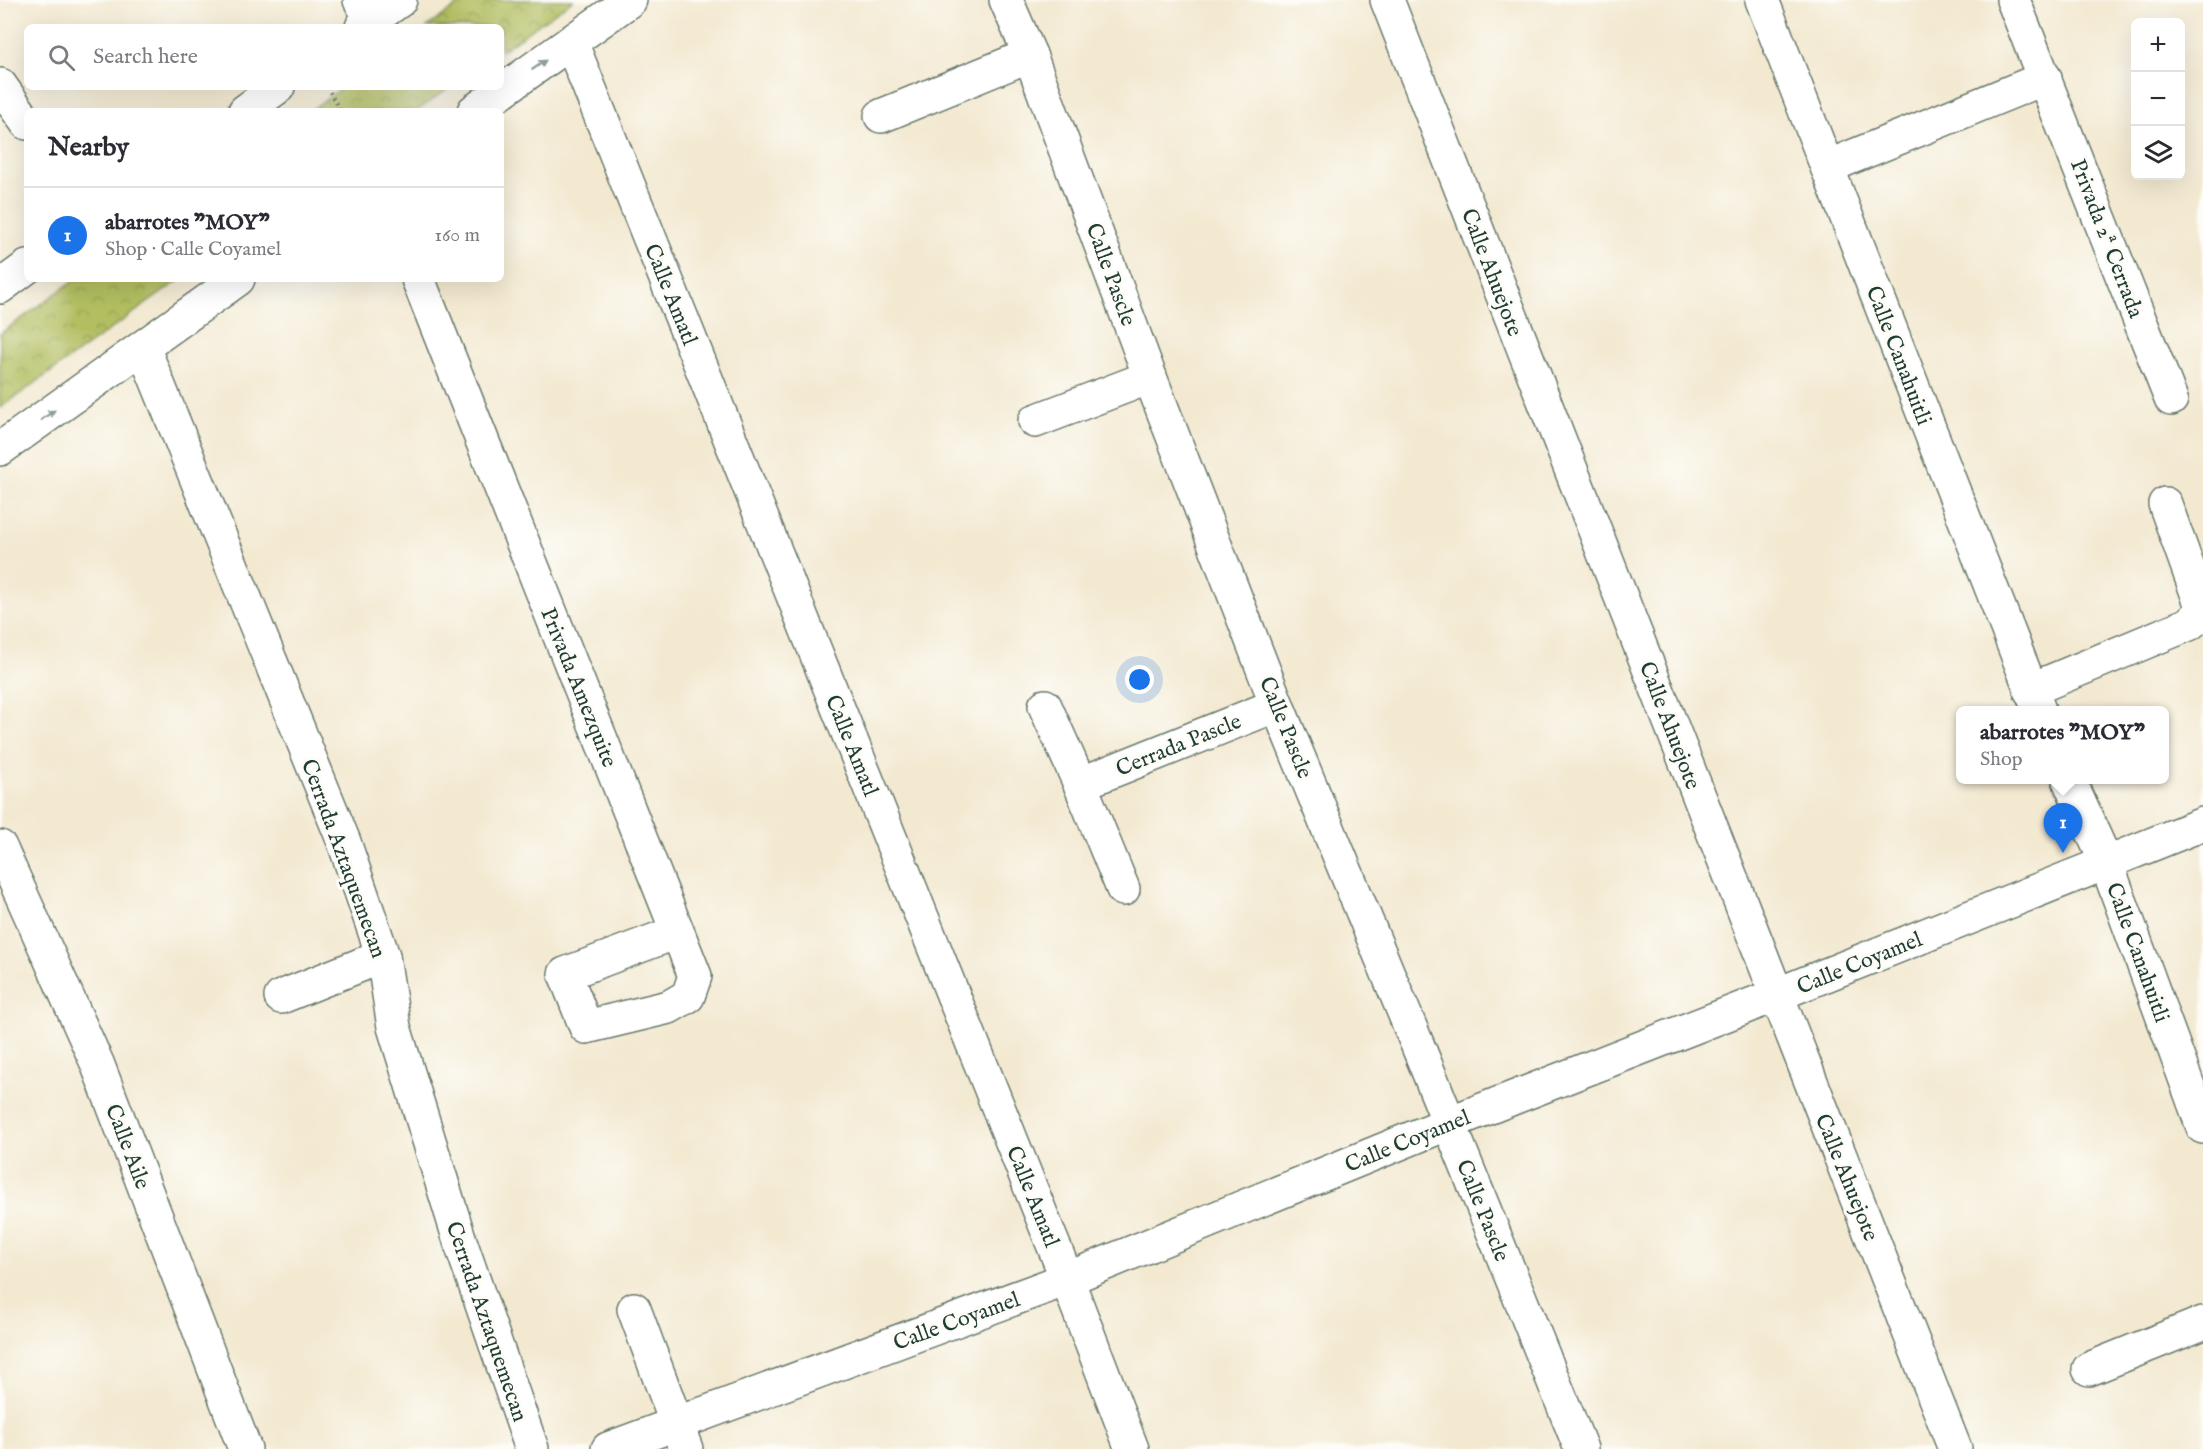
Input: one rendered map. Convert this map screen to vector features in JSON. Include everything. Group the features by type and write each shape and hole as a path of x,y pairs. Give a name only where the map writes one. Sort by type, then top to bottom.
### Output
{"street":[{"path":"365,16 400,0"},
{"path":"504,90 630,0"},
{"name":"Calle Pascle","path":"1006,0 1030,55 1150,377 1277,705 1581,1449"},
{"name":"Calle Ahuejote","path":"1387,0 1955,1449"},
{"name":"Calle Canahuitli","path":"1762,0 2034,700"},
{"name":"Privada 2ª Cerrada","path":"2013,0 2171,399"},
{"name":"Calle Amatl","path":"571,42 1067,1278 1132,1449"},
{"path":"881,116 1030,55"},
{"path":"1827,167 2045,78"},
{"path":"0,85 24,119"},
{"path":"249,108 274,90"},
{"path":"478,108 504,90"},
{"path":"0,287 24,269"},
{"path":"0,449 234,282"},
{"name":"Privada Amezquite","path":"419,282 695,976 688,996 669,1007 586,1027 565,974 677,932"},
{"name":"Cerrada Aztaquemecan","path":"143,347 344,842 383,956 394,1027 460,1241 532,1449"},
{"path":"1035,421 1150,377"},
{"path":"2034,700 2189,624 2199,616 2201,604 2165,504"},
{"name":"Cerrada Pascle","path":"1080,784 1277,705"},
{"path":"1045,706 1123,889"},
{"name":"Calle Canahuitli","path":"2071,784 2106,862 2203,1127"},
{"name":"Calle Coyamel","path":"608,1449 681,1436 1449,1123 2203,824"},
{"name":"Calle Aile","path":"0,847 97,1063 245,1449"},
{"path":"281,997 383,956"},
{"path":"634,1309 681,1436"},
{"path":"2089,1369 2203,1323"}],"path":[{"path":"329,90 338,108"}],"green space":[{"path":"465,0 573,0 504,49 504,24 431,24"},
{"path":"339,90 446,90 421,108 314,108"},
{"path":"72,282 177,282 0,408 0,334"}],"place":[{"name":"abarrotes \"MOY\"","path":"2063,853"}]}
